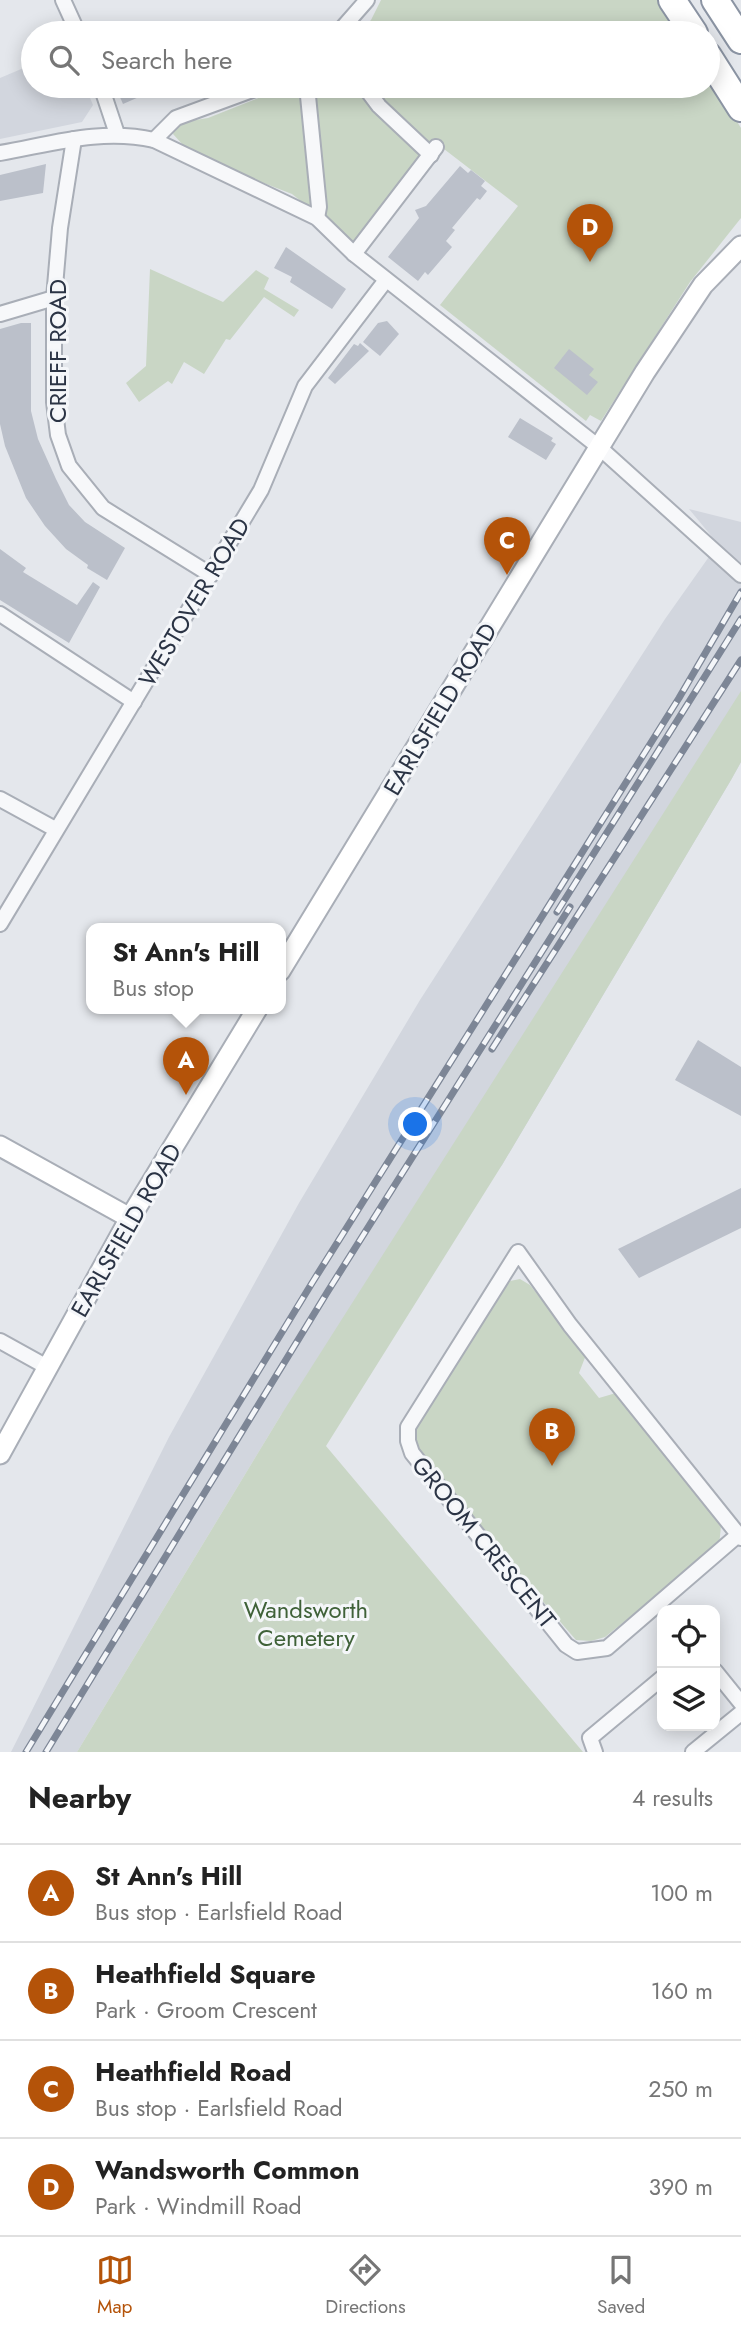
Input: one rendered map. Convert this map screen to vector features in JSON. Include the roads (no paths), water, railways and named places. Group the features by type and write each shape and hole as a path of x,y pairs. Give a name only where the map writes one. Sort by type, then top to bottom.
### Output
{"highway":[{"path":"672,0 686,21"},
{"path":"715,0 741,40"},
{"path":"720,74 741,108"}],"main road":[{"name":"EARLSFIELD ROAD","path":"286,963 600,448 703,285 741,246"},
{"name":"EARLSFIELD ROAD","path":"0,1454 130,1218 254,1014"},
{"path":"0,1146 130,1218"}],"street":[{"path":"63,0 73,21"},
{"path":"350,21 367,0"},
{"path":"105,98 117,134"},
{"path":"154,140 176,118 230,98"},
{"path":"308,98 319,207 317,218"},
{"path":"354,254 434,151 379,106 373,98"},
{"path":"0,153 117,134 154,140 317,218 386,281 600,448 737,573"},
{"name":"CRIEFF ROAD","path":"74,139 60,228 54,298 54,402 58,435 69,466 103,508 211,575"},
{"name":"WESTOVER ROAD","path":"0,924 261,490 305,386 386,281"},
{"path":"0,314 54,298"},
{"path":"0,614 134,702"},
{"path":"0,799 55,829"},
{"name":"GROOM CRESCENT","path":"518,1252 570,1325 740,1536 607,1648 577,1652 566,1645 412,1453 408,1441 408,1427 518,1252"},
{"path":"0,1341 47,1367"},
{"path":"720,1677 741,1703"},
{"path":"595,1752 590,1738 657,1682"},
{"path":"693,1752 741,1713"}],"railway":[{"path":"26,1752 312,1283 679,698 741,592"},
{"path":"557,912 741,619"},
{"path":"492,1049 741,660"},
{"path":"46,1752 328,1291 570,907"}],"place":[{"name":"Wandsworth Common","path":"590,262"},
{"name":"Heathfield Road","path":"507,575"},
{"name":"St Ann's Hill","path":"186,1095"},
{"name":"Heathfield Square","path":"552,1466"}],"park label":[{"name":"Wandsworth Cemetery","path":"306,1623"}]}
